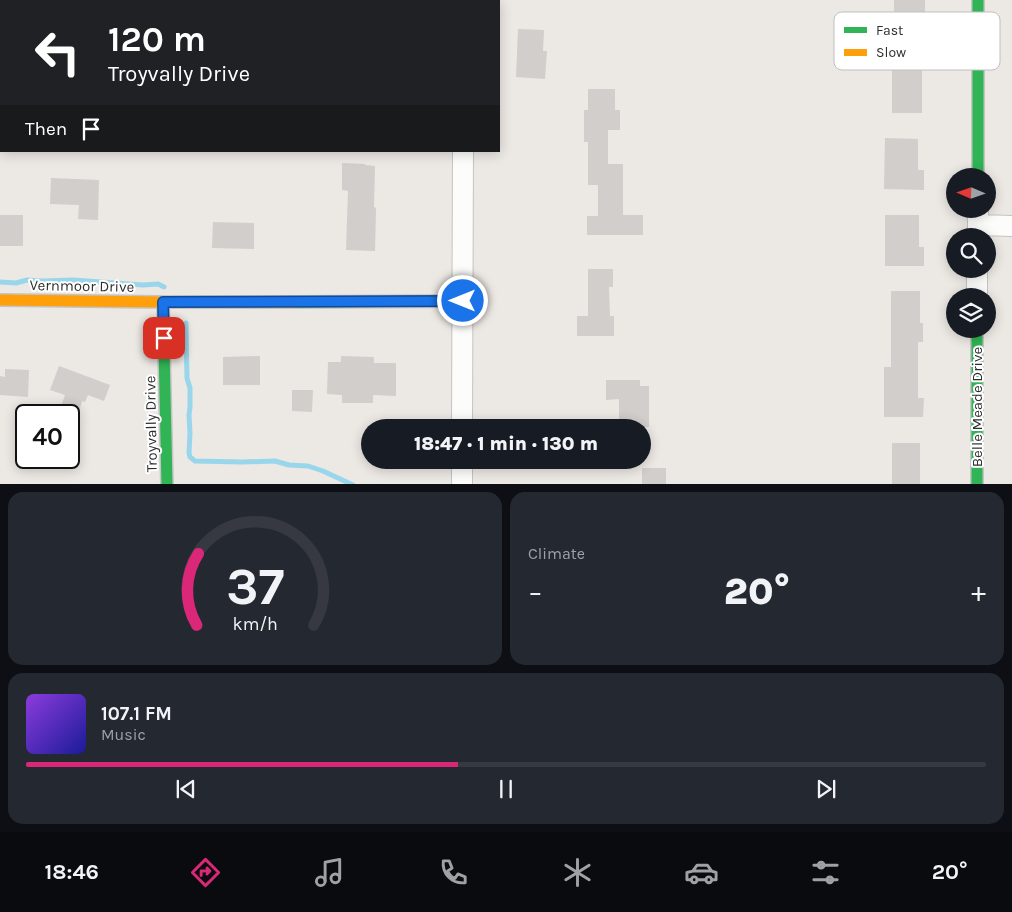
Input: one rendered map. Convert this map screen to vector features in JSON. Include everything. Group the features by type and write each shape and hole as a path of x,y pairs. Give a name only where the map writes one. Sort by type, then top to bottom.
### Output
{"street":[{"path":"978,70 978,168"},
{"path":"462,419 463,152"},
{"path":"978,223 1012,226"},
{"name":"Vernmoor Drive","path":"0,300 163,302 463,301"},
{"name":"Troyvally Drive","path":"163,302 167,484"},
{"name":"Belle Meade Drive","path":"977,338 977,484"},
{"path":"462,469 462,484"}],"building":[{"path":"894,0 925,0 925,12 894,12"},
{"path":"518,29 544,30 543,51 547,51 545,79 516,77"},
{"path":"892,70 922,70 922,113 892,113"},
{"path":"588,89 615,89 615,110 620,110 620,130 608,130 608,164 623,164 623,215 643,215 643,235 587,235 587,216 598,216 598,185 588,185 588,142 584,142 584,110 588,110"},
{"path":"885,138 918,139 918,170 924,170 924,190 884,189"},
{"path":"342,163 375,166 375,251 346,250 348,191 342,190"},
{"path":"51,178 99,180 98,220 78,219 79,205 50,204"},
{"path":"0,215 23,215 23,246 0,246"},
{"path":"885,215 919,215 919,247 924,247 924,266 885,266"},
{"path":"213,222 254,223 254,249 212,248"},
{"path":"588,269 613,269 613,287 609,287 610,316 614,316 614,336 577,336 577,316 588,316"},
{"path":"891,291 920,291 920,323 923,323 923,342 918,342 918,398 924,398 923,417 884,417 884,367 891,367"},
{"path":"260,356 260,385 223,385 223,357"},
{"path":"341,356 374,357 374,363 396,363 396,396 373,395 373,403 342,403 342,395 327,394 328,362 341,362"},
{"path":"59,366 110,385 104,401 88,395 85,402 82,401 80,408 80,404 62,404 65,395 50,390"},
{"path":"5,369 29,370 28,397 0,395 0,376 5,377"},
{"path":"606,380 640,380 640,386 649,386 649,419 619,419 619,399 606,400"},
{"path":"292,390 313,390 312,412 292,411"},
{"path":"892,443 920,443 920,484 892,484"},
{"path":"666,468 666,484 642,484 642,469"}],"waterway":[{"path":"0,282 73,280 143,285 158,284 164,287"},
{"path":"186,323 187,378 190,388 190,457 195,461 275,461 289,465 308,466 351,484"}],"traffic: fast":[{"path":"978,0 978,12"},
{"path":"978,70 978,168"},
{"path":"296,302 463,301"},
{"path":"163,302 167,484"},
{"path":"977,338 977,484"}],"traffic: slow":[{"path":"0,300 296,302"}],"route":[{"path":"164,338 163,302 463,301"}]}
